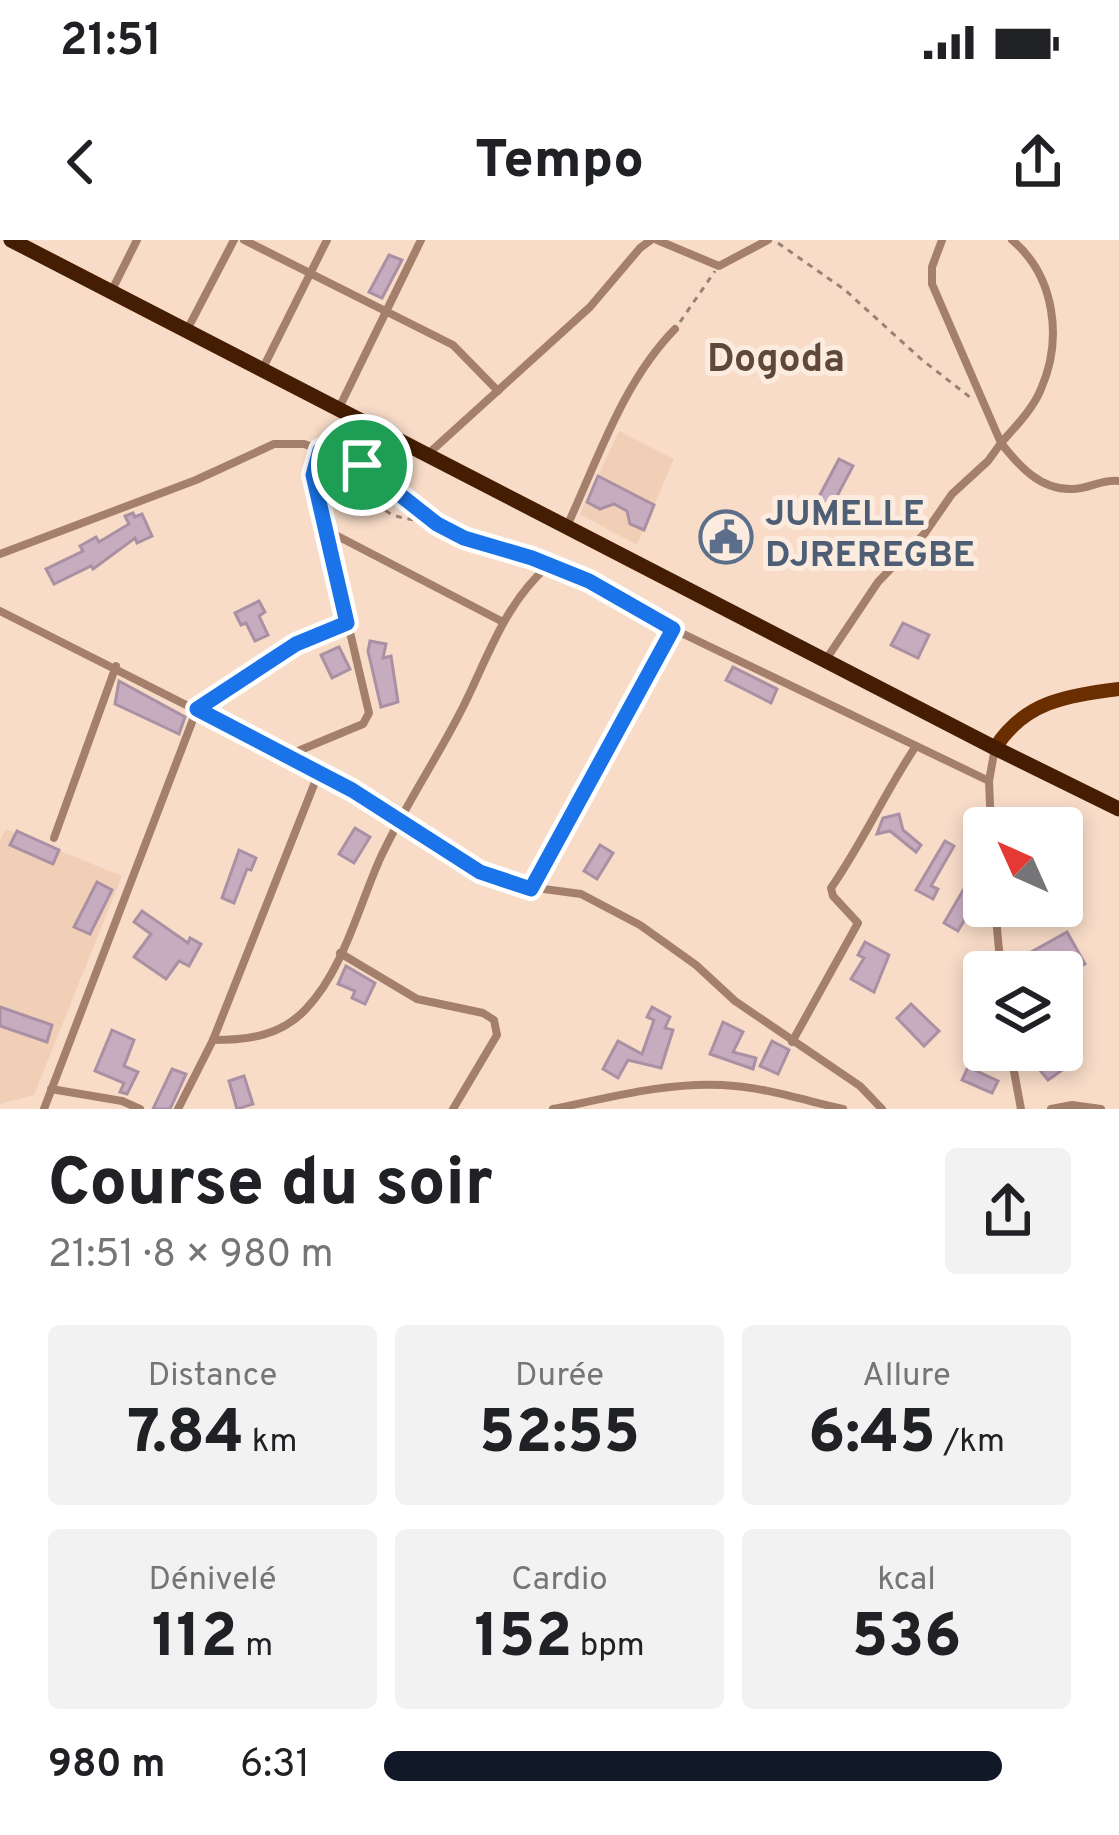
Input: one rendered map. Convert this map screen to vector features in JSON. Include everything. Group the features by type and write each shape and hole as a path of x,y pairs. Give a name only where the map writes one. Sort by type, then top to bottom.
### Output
{"highway":[{"path":"11,240 39,246 111,292 1119,809"}],"main road":[{"path":"995,748 1008,728 1042,704 1068,695 1119,689"}],"street":[{"path":"111,292 137,240"},
{"path":"187,331 234,240"},
{"path":"244,240 453,345 498,391"},
{"path":"262,370 327,240"},
{"path":"338,409 422,240"},
{"path":"427,455 590,307 640,248 654,240 719,266 771,240"},
{"path":"942,240 932,267 932,284 1001,443 1022,469 1043,482 1074,489 1103,480 1119,482"},
{"path":"826,658 878,582 925,533 952,494 1001,443 1040,392 1053,316 1038,267 1012,240"},
{"path":"567,527 635,380 652,352 675,329"},
{"path":"362,465 382,432"},
{"path":"0,554 274,444 291,442 362,465 437,524 464,538 548,566 627,600 673,629 989,781"},
{"path":"286,756 368,718 367,695 313,475 320,450"},
{"path":"324,529 503,622"},
{"path":"213,1040 258,1037 290,1023 318,994 381,856 464,706 503,622 524,589 548,566"},
{"path":"0,611 319,772 480,872 531,889 581,894 640,925 791,1042 860,1086 882,1109"},
{"path":"44,1109 197,709 296,644 347,623"},
{"path":"531,889 673,629"},
{"path":"54,838 116,666"},
{"path":"791,1042 858,923 830,888 916,746"},
{"path":"990,807 995,748"},
{"path":"178,1109 213,1040 319,772"},
{"path":"340,953 417,999 483,1012 494,1020 497,1035 453,1109"},
{"path":"1014,1071 1021,1109"},
{"path":"553,1109 671,1087 721,1084 772,1090 843,1109"},
{"path":"51,1089 122,1101 140,1109"},
{"path":"1051,1109 1072,1105 1101,1109"}],"path":[{"path":"771,240 844,290 986,411"},
{"path":"675,329 719,266"},
{"path":"376,475 377,503 387,513 437,524"}],"shaded area":[{"path":"619,431 674,459 637,545 580,514"},
{"path":"6,829 122,876 34,1095 0,1104 0,840"}],"building":[{"path":"389,255 402,260 382,298 369,292"},
{"path":"839,459 853,466 828,513 814,506"},
{"path":"598,476 654,505 644,530 630,524 627,511 614,504 600,509 587,502"},
{"path":"133,513 135,517 142,514 152,536 137,543 135,538 93,569 54,584 46,569 83,551 80,546 96,537 99,542 129,524 125,516"},
{"path":"259,601 265,612 259,616 268,635 255,641 235,613"},
{"path":"903,623 929,635 918,658 891,645"},
{"path":"370,641 386,644 383,658 391,656 398,702 381,707 368,651"},
{"path":"339,647 350,669 332,678 321,655"},
{"path":"733,667 777,689 771,703 726,680"},
{"path":"119,681 185,717 179,734 115,704"},
{"path":"899,814 903,830 921,845 916,852 890,831 877,834 883,818"},
{"path":"355,828 370,837 354,863 339,854"},
{"path":"17,831 59,850 53,864 10,845"},
{"path":"945,841 954,846 931,886 938,889 933,899 916,890"},
{"path":"600,845 613,853 597,879 584,871"},
{"path":"239,850 256,858 234,903 222,898"},
{"path":"97,882 112,890 90,934 74,927"},
{"path":"963,890 963,922 958,931 944,923"},
{"path":"142,911 188,943 190,938 201,944 189,966 179,961 166,979 134,957 151,934 134,922"},
{"path":"1067,932 1078,951 1033,951"},
{"path":"865,942 889,955 874,992 851,979 864,958 858,955"},
{"path":"346,966 375,983 365,1004 352,998 355,991 338,984"},
{"path":"911,1004 939,1031 924,1046 897,1018"},
{"path":"0,1007 52,1025 47,1042 0,1026"},
{"path":"652,1007 670,1017 665,1028 673,1030 661,1068 628,1060 618,1078 603,1069 618,1041 642,1054 654,1020 647,1017"},
{"path":"723,1022 743,1032 733,1052 756,1058 753,1069 710,1054"},
{"path":"112,1030 134,1040 124,1066 138,1072 127,1094 120,1092 124,1083 95,1071"},
{"path":"772,1041 789,1050 778,1074 760,1066"},
{"path":"172,1069 186,1074 170,1109 153,1109"},
{"path":"966,1071 977,1071 998,1081 992,1093 962,1080"},
{"path":"1041,1071 1061,1071 1048,1080"},
{"path":"244,1076 253,1104 237,1109 229,1081"}],"place":[{"name":"JUMELLE DJREREGBE","path":"726,537"}],"district":[{"name":"Dogoda","path":"776,361"}],"route":[{"path":"320,450 362,465 437,524 464,538 589,581 673,629 531,889 480,872 352,790 197,709 296,644 347,623 324,529 314,462 320,450"}]}
